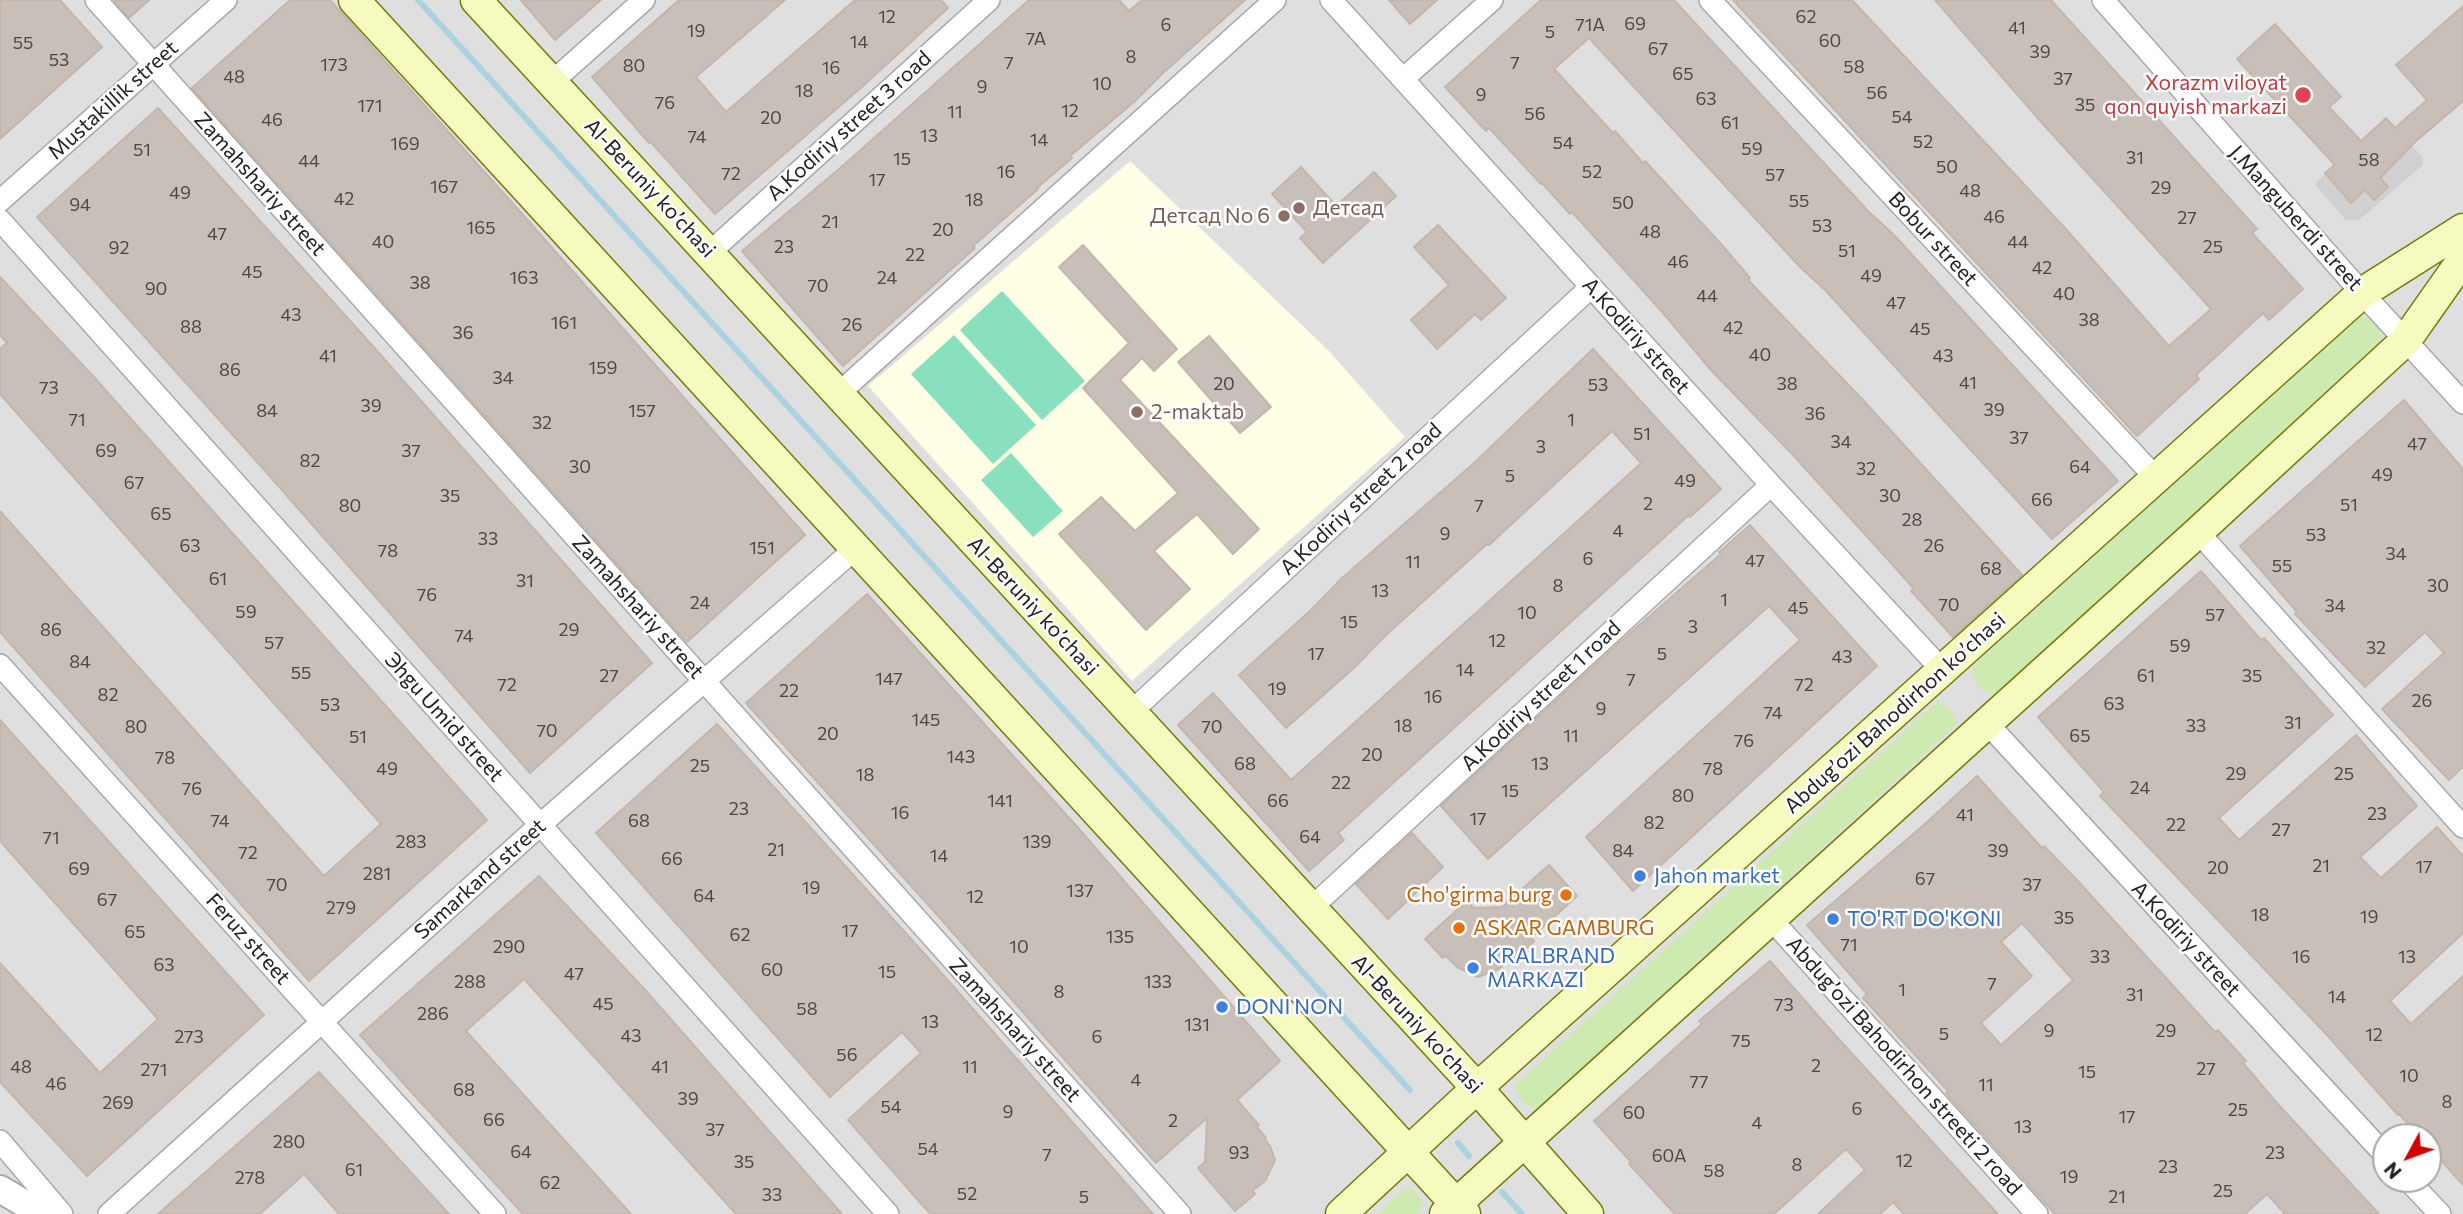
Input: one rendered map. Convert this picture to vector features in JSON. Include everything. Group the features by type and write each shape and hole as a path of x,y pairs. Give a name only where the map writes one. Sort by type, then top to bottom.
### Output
{"main road":[{"path":"354,0 1409,1152 1455,1211 1524,1142 2198,532 2406,340 2463,259"},
{"name":"Al-Beruniy ko’chasi","path":"477,0 1476,1088 1588,1214"},
{"name":"Abdug’ozi Bahodirhon ko’chasi","path":"1341,1214 1476,1088 2362,293 2463,229"}],"street":[{"name":"Zamahshariy street","path":"96,0 1180,1214"},
{"name":"Mustakillik street","path":"0,201 226,0"},
{"path":"552,82 644,0"},
{"name":"A.Kodiriy street 3 road","path":"709,253 989,0"},
{"path":"838,394 1275,0"},
{"name":"A.Kodiriy street","path":"1331,0 1943,671"},
{"path":"1403,79 1492,0"},
{"name":"Bobur street","path":"1710,0 2155,478"},
{"name":"J.Manguberdi street","path":"2103,0 2463,403"},
{"name":"Эhgu Umid street","path":"0,220 888,1214"},
{"name":"A.Kodiriy street 2 road","path":"1131,712 1591,286"},
{"name":"A.Kodiriy street 1 road","path":"1311,908 1771,485"},
{"path":"2198,532 2463,827"},
{"name":"Samarkand street","path":"109,1214 540,825 856,548"},
{"name":"Feruz street","path":"0,665 495,1214"},
{"name":"A.Kodiriy street","path":"1986,722 2372,1141"},
{"name":"Abdug’ozi Bahodirhon streeti 2 road","path":"1770,918 2037,1214"},
{"path":"0,1141 62,1214"},
{"path":"0,1189 42,1214"},
{"path":"2420,1193 2440,1214"}],"shaded area":[{"path":"0,0 2463,0 2463,1214 0,1214"},
{"path":"2386,118 2422,156 2423,165 2359,220 2346,220 2315,185"},
{"name":"2-maktab","path":"1130,161 1328,350 1405,437 1132,681 868,386"}],"green space":[{"path":"1002,291 1085,381 1042,420 960,330"},
{"path":"2367,317 2382,333 2379,345 1995,697 1977,686 1972,667 2357,318"},
{"path":"954,335 1036,425 993,464 911,374"},
{"path":"1011,453 1063,511 1033,537 981,480"},
{"path":"1938,701 1951,710 1957,724 1536,1110 1522,1100 1514,1086"},
{"path":"1411,1188 1424,1203 1418,1214 1376,1214 1404,1189"}],"building":[{"path":"0,0 60,0 102,47 0,139"},
{"path":"114,0 149,0 129,18"},
{"path":"290,0 330,0 805,535 687,642 192,88"},
{"path":"521,0 601,0 555,40"},
{"path":"679,0 785,0 696,77 726,112 855,0 941,0 948,8 863,86 715,214 592,77"},
{"path":"1029,0 1119,0 1129,11 1142,0 1245,0 1134,102 1070,156 1072,158 973,246 975,248 843,366 742,251 846,163"},
{"path":"1389,0 1437,0 1410,24"},
{"path":"1541,0 1674,0 1868,211 1894,235 2118,481 2052,539 1826,291 1800,267 1589,38 1554,69 1613,133 1615,131 1643,163 1645,161 1721,244 1750,278 1748,280 1863,400 2022,575 1953,637 1911,591 1914,589 1891,563 1710,369 1572,212 1570,214 1489,128 1486,131 1445,87"},
{"path":"1733,0 1852,0 2064,227 2169,346 2211,309 2042,123 1935,0 2051,0 2257,229 2252,233 2303,289 2269,320 2263,313 2196,375 2199,379 2137,436"},
{"path":"2463,6 2463,101 2415,142 2380,178 2388,187 2374,200 2365,190 2351,203 2325,173 2335,165 2237,59 2275,24 2341,97 2329,107 2361,141 2386,118 2395,128 2427,100 2396,65"},
{"path":"158,108 371,344 652,663 530,773 267,473 37,217"},
{"path":"1301,167 1336,206 1374,172 1396,196 1323,263 1300,238 1307,232 1272,194"},
{"path":"1438,225 1506,298 1481,320 1475,314 1437,349 1411,320 1449,285 1414,247"},
{"path":"1083,245 1177,349 1154,371 1142,358 1120,380 1259,529 1233,554 1197,514 1154,551 1190,589 1146,630 1059,534 1101,497 1135,531 1178,493 1083,388 1129,343 1059,267"},
{"path":"0,277 93,376 487,820 309,981 0,632 0,511 324,876 381,824 0,394 0,349 7,343 0,335"},
{"path":"1209,336 1271,407 1240,433 1178,362"},
{"path":"1593,349 1721,489 1338,833 1344,840 1309,871 1178,725 1213,693 1291,780 1581,518 1641,463 1612,431 1286,728 1239,675 1342,578 1473,464"},
{"path":"2404,400 2463,469 2463,767 2449,780 2382,709 2444,653 2425,632 2365,687 2295,614 2297,612 2240,546"},
{"path":"1750,525 1877,666 1633,891 1586,837 1800,640 1769,606 1488,859 1441,806"},
{"path":"2201,571 2261,640 2264,638 2333,715 2219,818 2239,840 2356,735 2417,806 2360,857 2381,878 2437,827 2463,856 2463,933 2390,1001 2411,1024 2463,976 2463,1185 2442,1162 2442,1123 2407,1123 2398,1115 2327,1035 2100,796 2104,792 2038,717"},
{"path":"867,594 1080,830 1280,1061 1237,1100 1259,1125 1257,1127 1266,1138 1275,1160 1265,1181 1252,1191 1255,1194 1235,1211 1198,1168 1205,1162 1207,1118 1156,1163 746,703"},
{"path":"0,720 264,1015 87,1176 0,1082 0,963 100,1073 158,1019 0,841"},
{"path":"717,724 930,960 1153,1214 931,1214 923,1206 848,1120 921,1053 902,1032 830,1097 596,833"},
{"path":"1977,776 2042,848 2044,846 2076,879 2215,1032 2218,1030 2246,1061 2243,1063 2277,1103 2379,1214 2285,1214 2267,1194 2245,1214 2055,1214 1863,998 1867,994 1807,925","holes":["2022,923 2073,980 2001,1045 1981,1023 2032,976 2001,942"]},
{"path":"1412,833 1443,867 1388,919 1356,884"},
{"path":"1549,865 1577,896 1531,938 1534,941 1513,961 1511,958 1499,969 1478,977 1457,967 1446,956 1443,958 1425,939 1467,901 1474,908 1502,907"},
{"path":"539,876 647,992 842,1214 736,1214 524,979 466,1031 631,1214 523,1214 360,1035"},
{"path":"1770,961 1998,1214 1904,1214 1893,1202 1880,1214 1818,1214 1865,1170 1846,1149 1774,1214 1675,1214 1629,1164 1631,1162 1594,1121 1702,1024 1699,1021"},
{"path":"319,1072 449,1214 339,1214 304,1174 260,1214 158,1214"}],"waterway":[{"path":"418,0 1410,1090"},
{"path":"1458,1143 1469,1156"},
{"path":"1502,1192 1522,1214"}],"place":[{"name":"Xorazm viloyat qon quyish markazi","path":"2303,95"},
{"name":"Детсад","path":"1299,208"},
{"name":"Детсад No 6","path":"1284,216"},
{"name":"2-maktab","path":"1137,412"},
{"name":"Jahon market","path":"1640,876"},
{"name":"Cho'girma burg","path":"1566,895"},
{"name":"TO'RT DO'KONI","path":"1833,919"},
{"name":"ASKAR GAMBURG","path":"1459,928"},
{"name":"KRALBRAND MARKAZI","path":"1473,968"},
{"name":"DONI NON","path":"1222,1007"}]}
